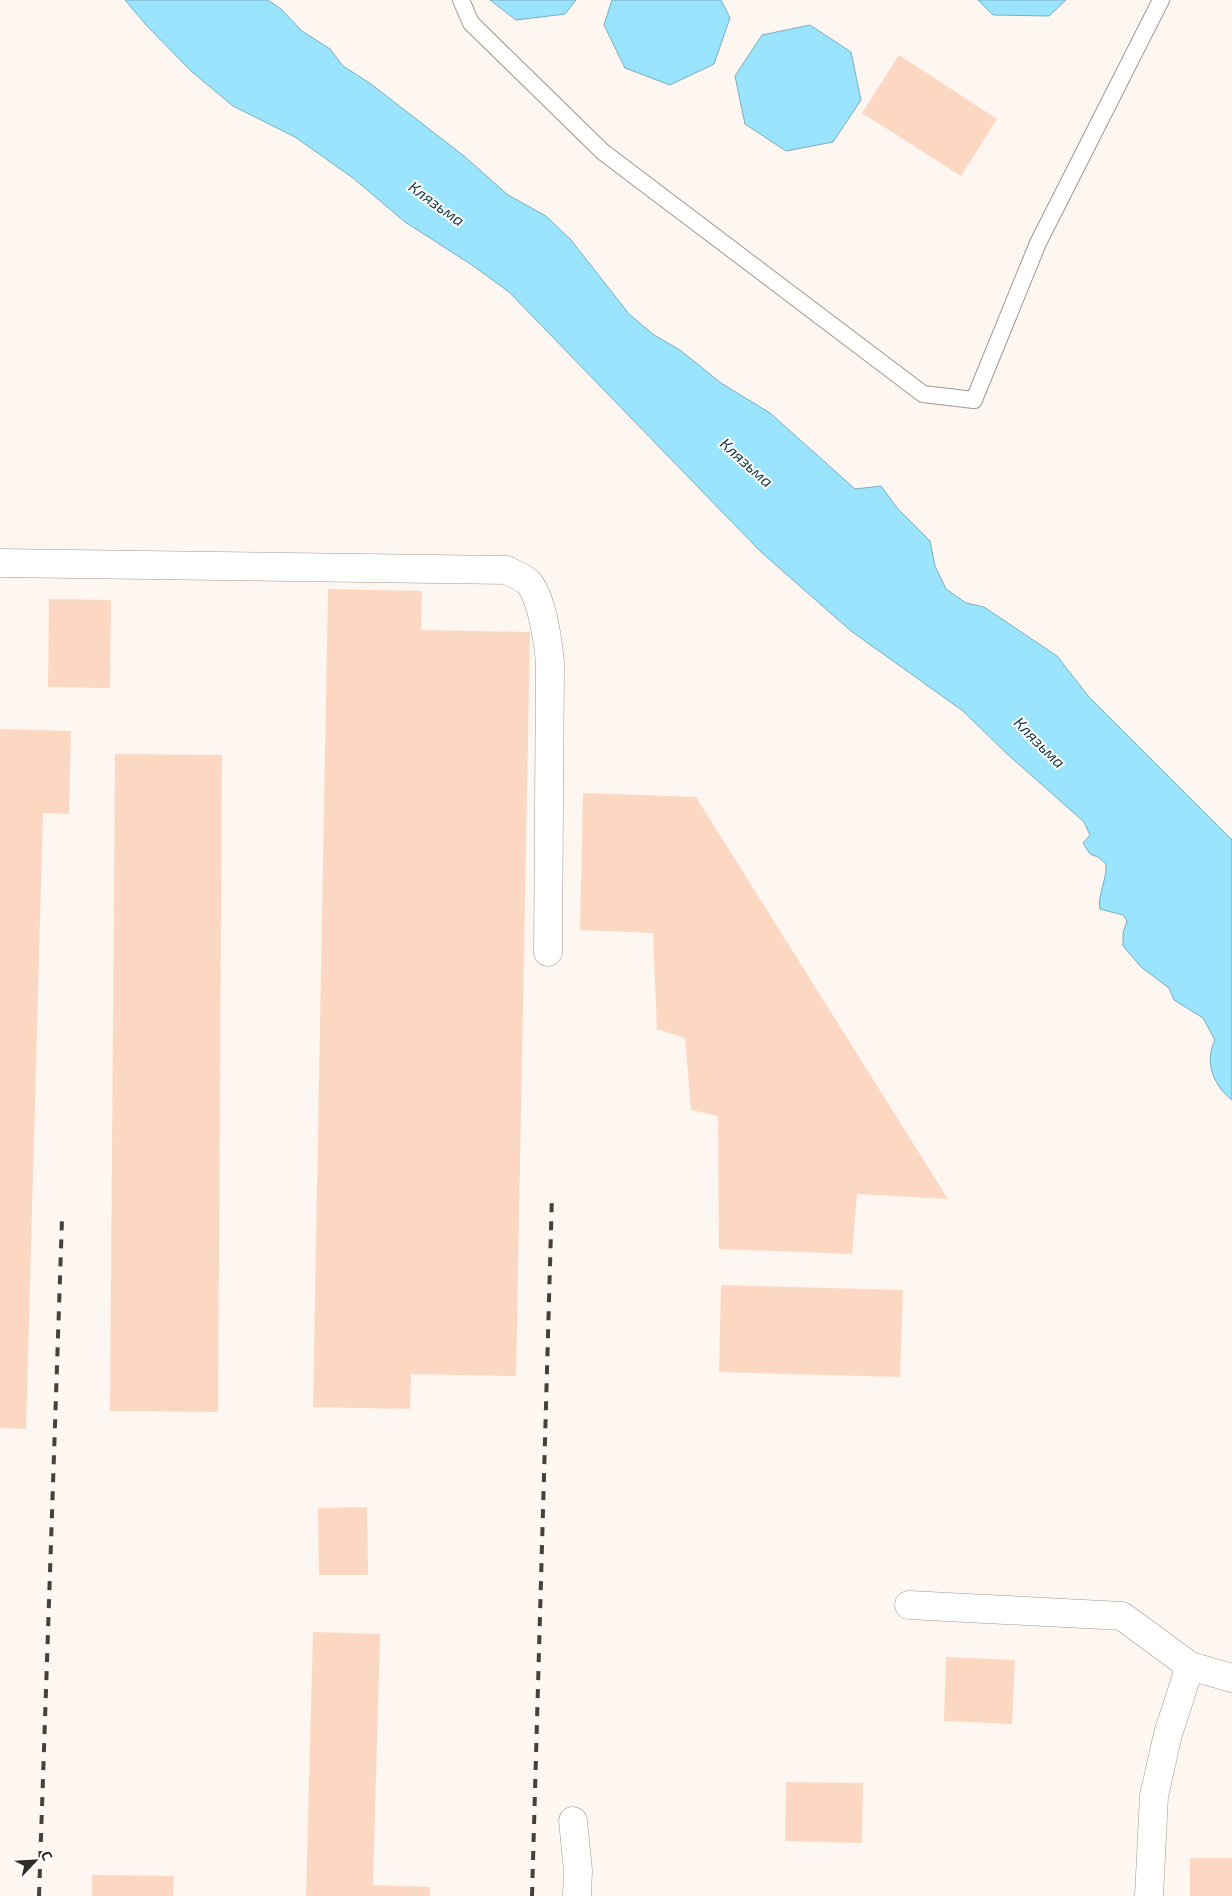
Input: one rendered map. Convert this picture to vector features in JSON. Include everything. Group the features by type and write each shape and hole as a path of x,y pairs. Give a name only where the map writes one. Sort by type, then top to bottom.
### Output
{"street":[{"path":"0,563 507,570 528,582 539,606 547,634 550,662 548,952"},
{"path":"909,1605 1122,1616 1190,1666 1232,1678"},
{"path":"1149,1896 1154,1796 1168,1734 1190,1666"},
{"path":"573,1821 578,1870 577,1896"}],"lane":[{"path":"461,0 471,23 603,152 923,394 974,400 1038,243 1161,0"}],"water":[{"name":"Клязьма","path":"125,0 268,0 281,9 302,31 330,49 343,66 371,84 464,156 508,195 546,216 571,240 629,314 654,335 680,350 721,383 770,413 855,489 881,486 898,509 930,541 935,566 946,589 966,603 984,607 1057,656 1089,697 1232,840 1232,1100 1225,1094 1212,1073 1210,1057 1215,1040 1203,1018 1174,1000 1169,988 1141,967 1123,946 1123,933 1127,921 1123,915 1100,909 1099,904 1106,864 1098,857 1090,854 1083,843 1090,835 1084,822 1005,752 963,711 851,631 761,552 509,292 472,265 405,222 353,178 295,137 233,106 191,71 147,26"},
{"path":"490,0 576,0 565,14 516,20"},
{"path":"612,0 721,0 730,18 714,64 670,85 625,68 604,25"},
{"path":"978,0 1066,0 1049,16 993,15"},
{"path":"810,25 851,52 861,100 833,142 786,151 745,124 735,76 762,35"}],"building":[{"path":"899,55 997,119 961,176 862,113"},
{"path":"328,589 422,591 421,630 530,632 516,1376 411,1374 410,1409 313,1407"},
{"path":"49,599 111,600 110,688 48,687"},
{"path":"0,729 71,731 69,814 43,813 26,1429 0,1428"},
{"path":"115,754 222,755 218,1412 110,1411"},
{"path":"583,793 696,797 948,1199 857,1194 852,1254 719,1249 718,1116 691,1110 685,1038 657,1029 653,933 580,930"},
{"path":"721,1285 903,1290 900,1377 719,1372"},
{"path":"367,1507 368,1575 319,1575 318,1508"},
{"path":"313,1632 380,1634 373,1885 430,1887 430,1896 306,1896"},
{"path":"946,1657 1015,1660 1012,1724 944,1721"},
{"path":"786,1782 863,1783 862,1843 785,1841"},
{"path":"1190,1858 1232,1858 1232,1896 1190,1896"},
{"path":"92,1875 174,1876 173,1896 92,1896"}],"railway":[{"path":"532,1896 552,1195"},
{"path":"39,1896 62,1219"}]}
